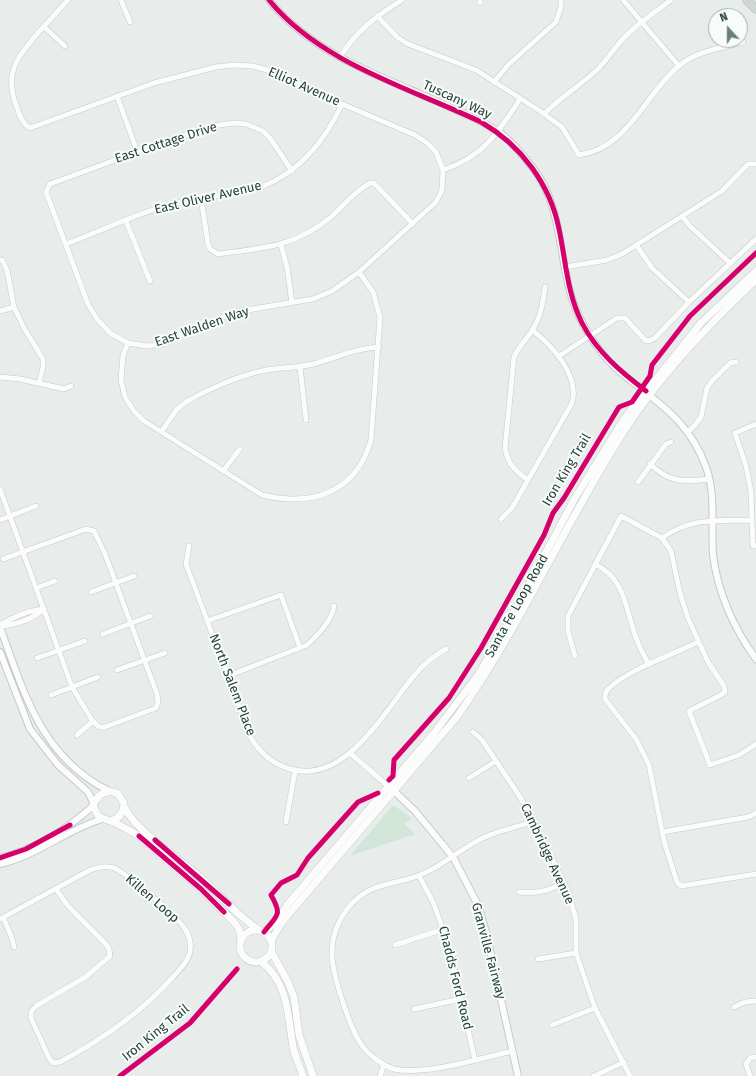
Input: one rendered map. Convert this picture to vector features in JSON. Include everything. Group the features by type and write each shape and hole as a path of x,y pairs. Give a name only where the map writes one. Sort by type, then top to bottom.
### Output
{"main road":[{"path":"748,0 756,9"},
{"name":"Santa Fe Loop Road","path":"648,393 701,323 756,271"},
{"name":"Santa Fe Loop Road","path":"271,941 282,922 391,788 478,675 502,635 579,492 624,419 707,329 756,280"},
{"name":"Santa Fe Loop Road","path":"261,931 277,921 287,905 391,788"},
{"path":"271,951 260,961 250,961 242,954 240,944 241,939 234,922 201,890 139,836 111,821 102,819 96,813 93,805 100,794 108,791 120,796 124,807 136,825 199,876 247,922 261,931 271,941 271,951 288,982 294,997 299,1035 313,1076"},
{"path":"111,821 120,816 124,807"},
{"path":"241,939 249,931 261,931"},
{"path":"260,961 277,977 285,995 294,1049 303,1076"}],"street":[{"path":"65,46 44,26 68,0"},
{"path":"121,0 130,22"},
{"name":"Tuscany Way","path":"269,0 312,41 340,57 454,109 499,132 512,143 534,169 548,194 559,229 564,267 569,290 582,324 598,349 618,370 648,393 679,420 698,447 709,478 713,556 720,586 731,616 744,643 756,659"},
{"path":"340,57 352,38 377,16 402,0"},
{"path":"494,82 509,64 556,22 561,7 561,0"},
{"path":"623,0 679,66"},
{"path":"544,114 554,103 590,77 607,61 622,40 642,22 671,0"},
{"path":"377,16 397,37 408,44 476,70 544,114 562,127 579,155 589,154 616,139 679,66 701,53 720,48"},
{"name":"Elliot Avenue","path":"44,26 21,53 12,72 11,82 14,100 22,121 30,128 154,82 190,73 234,65 252,66 275,72 421,139 436,152 443,170"},
{"path":"117,96 137,151"},
{"path":"443,170 466,161 477,154 499,132 520,99"},
{"name":"East Oliver Avenue","path":"66,244 159,208 201,198 243,192 262,186 292,171 305,160 319,144 334,122 342,104"},
{"name":"East Cottage Drive","path":"47,188 50,184 137,151 219,125 235,123 246,124 263,131 270,138 292,171"},
{"path":"564,267 607,260 637,246 722,191 748,164 756,164"},
{"name":"East Walden Way","path":"47,188 46,192 88,304 97,319 110,333 128,343 147,346 161,344 235,312 313,299 332,291 359,272 436,202 442,190 443,170"},
{"path":"201,198 208,244 214,253 218,254 281,245 314,229 370,183 374,182 413,224"},
{"path":"683,217 690,226 729,262"},
{"path":"126,221 150,281"},
{"path":"559,356 617,318 621,317 625,318 645,340 649,341 654,338 729,262 756,238"},
{"path":"281,245 287,267 292,303"},
{"path":"637,246 652,268 689,302"},
{"path":"2,260 6,270 14,307 24,328 43,359 43,367 39,383"},
{"path":"128,343 123,355 121,380 125,397 144,421 262,495 281,499 298,500 316,497 333,490 346,482 362,462 367,453 371,440 379,347 379,309 373,292 359,272"},
{"path":"528,480 515,471 507,460 505,448 514,357 520,344 532,330 543,307 545,287"},
{"path":"0,311 14,307"},
{"path":"501,519 512,508 574,397 572,383 559,356 551,345 532,330"},
{"path":"162,431 177,409 197,395 264,370 317,364 353,350 379,347"},
{"path":"688,432 696,425 701,417 707,388 730,363 736,362"},
{"path":"300,367 306,420"},
{"path":"0,377 20,379 64,389 71,386"},
{"path":"754,546 752,520 753,492 735,433 756,424"},
{"path":"638,482 666,444 671,442"},
{"path":"223,471 240,449"},
{"path":"650,464 656,470 676,480 684,482 709,478"},
{"path":"0,489 10,516 23,552 36,588 59,650 72,687 93,721 100,727 105,727 156,708 158,702 157,694 96,533 90,528 23,552 2,560"},
{"path":"0,520 36,506"},
{"path":"575,656 568,630 568,616 621,516 650,530 662,538 671,551 680,593 698,642 708,662 724,686 725,692 721,695 689,712 710,764 739,755 756,744"},
{"path":"662,538 684,525 712,521 752,520"},
{"name":"North Salem Place","path":"189,546 186,564 252,738 257,748 275,764 295,771 313,771 330,767 350,753 389,709 419,669 446,650"},
{"path":"595,564 605,569 619,584 637,640 649,665"},
{"path":"91,592 134,576"},
{"path":"36,588 55,581"},
{"path":"207,621 281,595 300,648"},
{"path":"228,676 307,646 316,637 333,614 334,606"},
{"path":"44,609 34,610 9,619 0,626 32,713 40,727 62,757 75,770 90,782 108,791"},
{"path":"103,634 150,616"},
{"path":"37,658 85,641"},
{"path":"698,642 628,675 608,689 605,694 605,699 636,738 649,765 654,784 662,832 677,882 681,886 756,874"},
{"path":"0,652 30,729 58,765 88,792 93,805 70,825 39,843 17,853 0,858"},
{"path":"116,670 165,653"},
{"path":"50,695 98,677"},
{"path":"77,735 93,721"},
{"name":"Cambridge Avenue","path":"473,732 482,740 534,821 563,883 576,919 576,953 595,1008 630,1076"},
{"name":"Granville Fairway","path":"350,753 391,788 435,833 453,857 478,905 486,932 518,1076"},
{"path":"469,778 496,761"},
{"path":"286,822 295,771"},
{"path":"662,832 748,817 756,813"},
{"path":"0,864 30,855 76,829 102,819"},
{"path":"513,1051 433,1069 408,1071 384,1065 362,1045 356,1034 332,966 333,936 338,922 348,907 362,894 375,886 419,876 485,837 534,821"},
{"name":"Killen Loop","path":"1,918 56,889 98,867 114,868 126,876 181,922 189,936 190,953 186,962 163,988 127,1021 89,1047 60,1062 53,1063 49,1058 31,1018 30,1012 36,1006 87,976 110,956 109,949 68,906 56,889"},
{"name":"Chadds Ford Road","path":"419,876 433,902 444,929 475,1060"},
{"path":"519,892 534,894 548,890 563,883"},
{"path":"1,918 12,938 14,947"},
{"path":"395,945 444,929"},
{"path":"538,959 576,953"},
{"path":"414,1009 461,999"},
{"path":"734,1007 745,1002 756,1002"},
{"path":"552,1024 595,1008"},
{"path":"750,1076 746,1064 750,1058 756,1057"},
{"path":"298,1064 307,1061"},
{"path":"594,1076 624,1062"},
{"path":"380,1076 384,1065"},
{"path":"433,1069 434,1076"}],"green space":[{"path":"393,805 412,818 404,824 415,834 350,856"}],"cycle path":[{"path":"269,0 290,22 314,41 340,57 396,85 481,122 509,142 521,154 541,181 555,212 570,289 582,323 595,343 610,361 646,391"},
{"name":"Iron King Trail","path":"389,780 393,776 394,760 449,698 481,648 544,535 553,513 564,498 619,407 632,402 650,376 652,365 690,316 756,253"},
{"path":"264,932 277,915 277,907 271,895 281,883 297,875 308,858 358,802 378,793"},
{"path":"0,858 26,849 70,825"},
{"path":"139,836 201,889 224,912"},
{"path":"155,840 229,904"},
{"name":"Iron King Trail","path":"120,1076 190,1023 237,969"}]}
